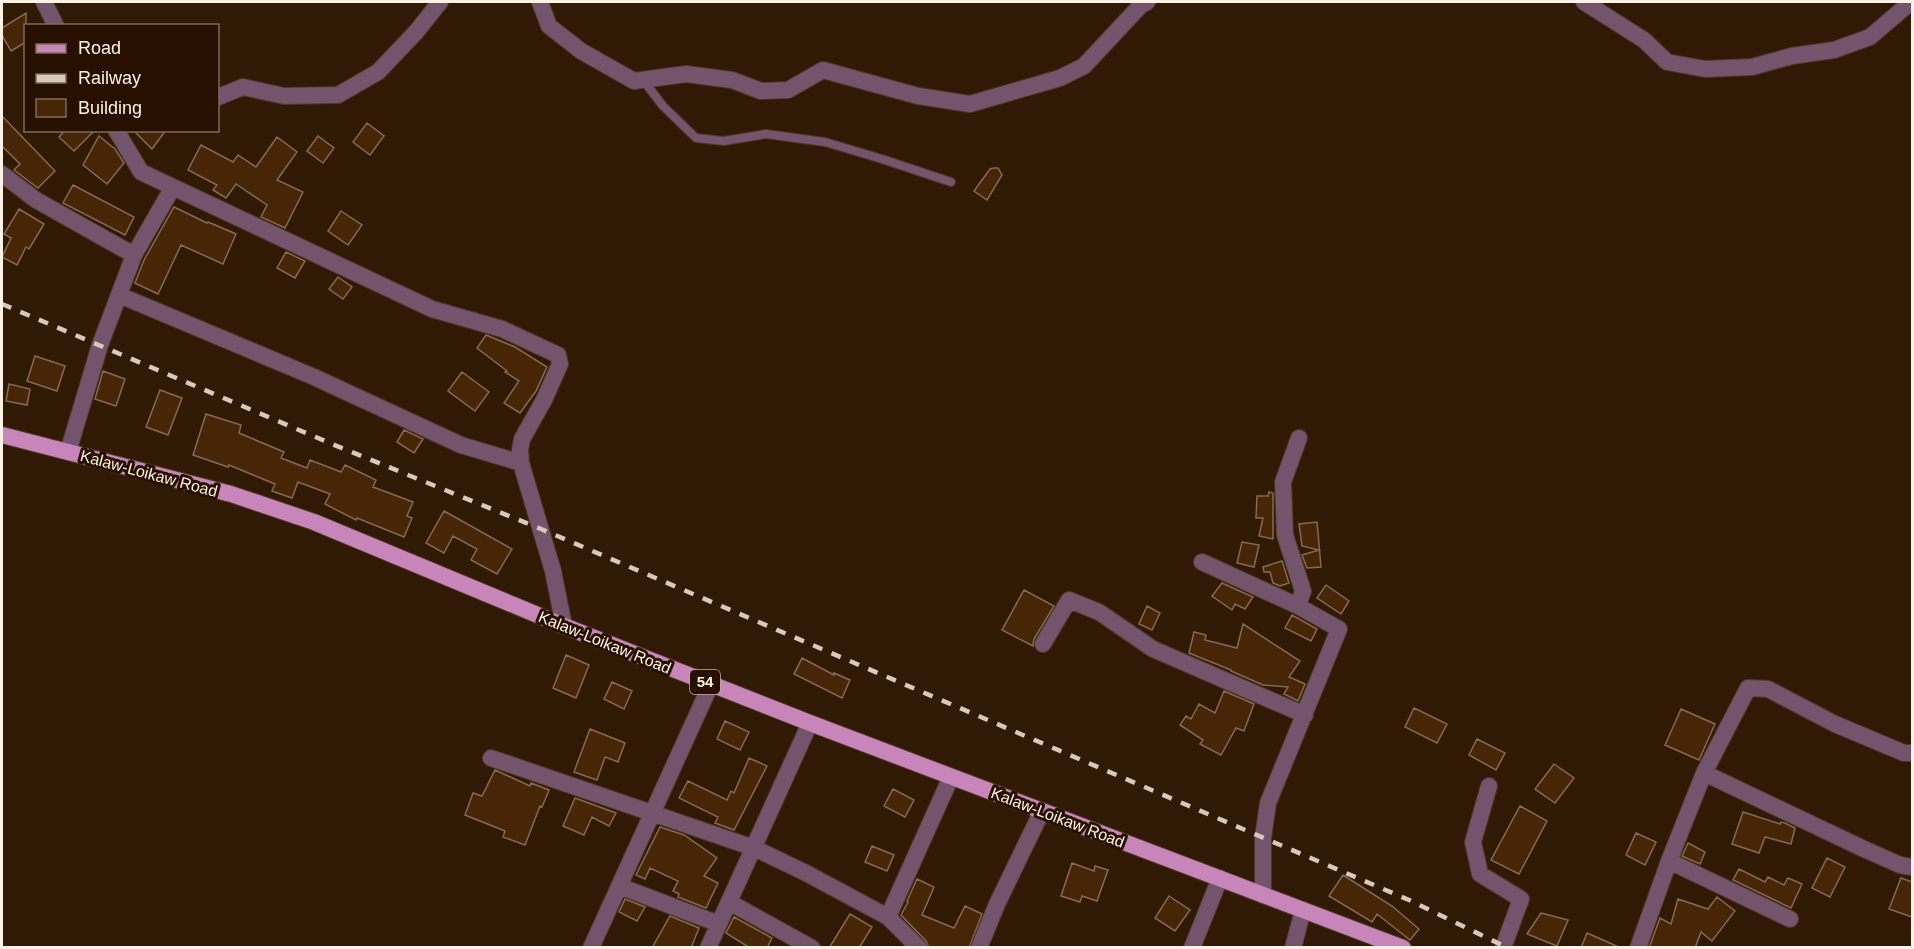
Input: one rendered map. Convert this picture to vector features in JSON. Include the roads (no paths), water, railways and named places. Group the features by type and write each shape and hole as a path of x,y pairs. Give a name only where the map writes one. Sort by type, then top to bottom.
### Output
{"main road":[{"name":"Kalaw-Loikaw Road","path":"2,435 231,494 314,522 564,626 810,723 1401,947"}],"street":[{"path":"44,2 55,24"},
{"path":"219,97 243,87 284,96 338,95 378,72 417,32 440,2"},
{"path":"540,2 549,26 581,51 634,81 686,74 732,80 761,91 788,90 823,70 918,96 970,104 1060,78 1084,66 1142,4 1147,2"},
{"path":"1584,2 1644,40 1667,62 1705,69 1752,67 1792,56 1834,50 1870,37 1911,2"},
{"path":"119,132 141,172 432,309 502,328 558,355 560,364 544,400 522,439 520,450 521,463 554,571 564,626"},
{"path":"2,174 36,200 134,255"},
{"path":"68,452 100,345 134,255 172,187"},
{"path":"119,294 314,377 461,445 521,463"},
{"path":"1299,438 1282,482 1285,535 1303,591 1299,606"},
{"path":"1202,562 1299,606 1339,629 1268,803 1263,838 1263,895"},
{"path":"1043,644 1069,600 1099,612 1153,649 1305,715"},
{"path":"591,948 711,684"},
{"path":"1638,948 1704,773 1748,688 1768,689 1835,724 1904,753 1912,753"},
{"path":"708,948 810,723"},
{"path":"491,759 754,848 888,917 919,948"},
{"path":"1704,773 1864,849 1900,865 1912,867"},
{"path":"888,917 951,777"},
{"path":"1489,786 1473,842 1480,874 1521,899 1503,948"},
{"path":"979,948 997,904 1042,811"},
{"path":"1669,861 1790,919"},
{"path":"1192,948 1220,878"},
{"path":"619,886 719,924"},
{"path":"729,902 812,948"},
{"path":"1293,948 1303,910"}],"lane":[{"path":"642,80 663,106 696,138 724,141 766,134 825,142 951,182"}],"railway":[{"path":"2,304 332,444 541,529 1409,900 1508,948"}]}
